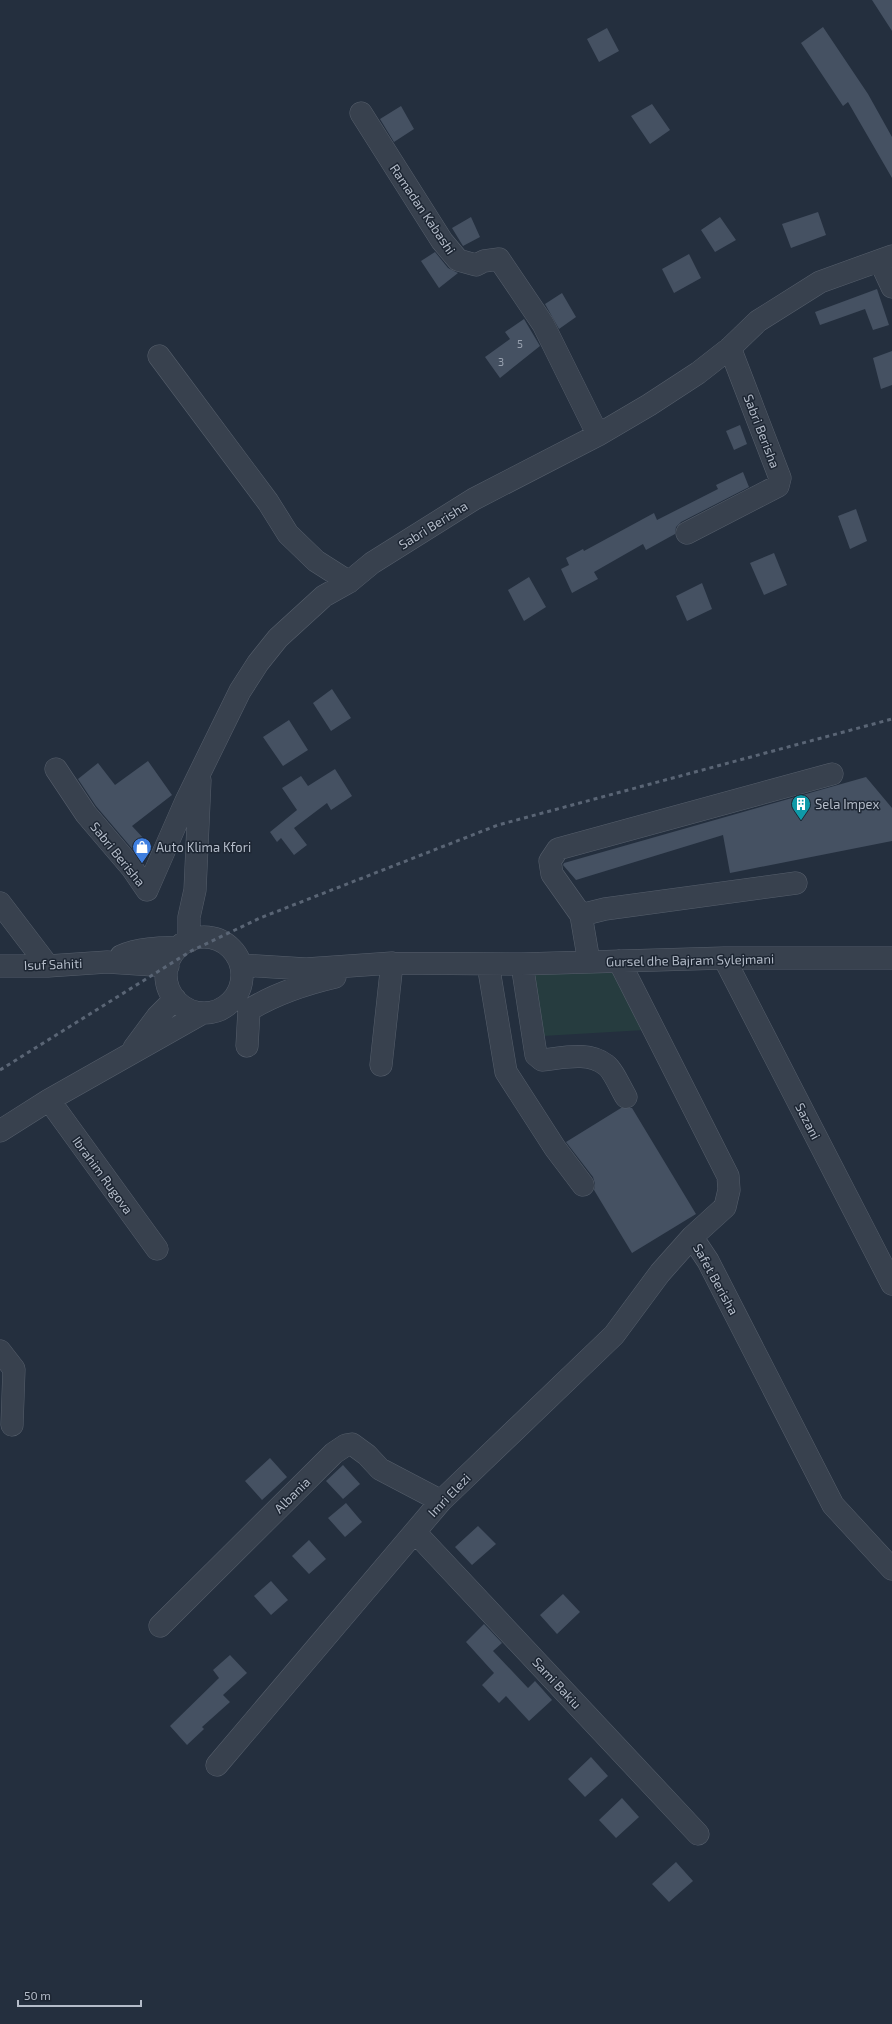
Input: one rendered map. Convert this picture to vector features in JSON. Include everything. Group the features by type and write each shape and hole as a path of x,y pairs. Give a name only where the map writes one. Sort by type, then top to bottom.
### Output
{"street":[{"name":"Ramadan Kabashi","path":"361,113 442,241 458,260 476,265 484,261 499,259 543,324 598,435"},
{"name":"Sabri Berisha","path":"56,769 86,814 132,868 147,890 201,770 240,691 258,663 278,638 324,596 349,582 372,563 474,499 598,435 649,405 730,348 758,321 820,282 886,258 892,287"},
{"name":"Sabri Berisha","path":"687,533 778,486 780,482 780,478 730,348"},
{"path":"159,356 268,502 288,534 316,561 349,582"},
{"name":"Sabri Berisha","path":"186,948 201,907 195,890 201,770"},
{"path":"589,962 581,915 552,874 550,861 558,849 832,774"},
{"path":"581,915 604,909 796,883"},
{"path":"0,903 48,966"},
{"path":"201,1014 182,1006 175,999 169,989 166,977 186,948 218,940 228,946 236,954 241,964 241,986 247,1046"},
{"name":"Isuf Sahiti","path":"0,966 48,966 107,962 186,948"},
{"name":"Gursel dhe Bajram Sylejmani","path":"241,964 306,969 724,958 892,958"},
{"name":"Sazani","path":"724,958 892,1284"},
{"name":"Safet Berisha","path":"619,961 728,1176 729,1190 725,1207 692,1237 708,1261 833,1505 892,1570"},
{"path":"488,964 506,1072 555,1148 583,1185"},
{"path":"522,964 536,1055 542,1060 578,1056 593,1059 607,1065 626,1097"},
{"path":"0,1131 48,1100 201,1014 212,1013 230,1004 264,1001 313,982 392,966 380,1064"},
{"name":"Gursel dhe Bajram Sylejmani","path":"243,1003 306,969"},
{"path":"131,1052 157,1017 175,999"},
{"name":"Ibrahim Rugova","path":"48,1100 157,1249"},
{"name":"Imri Elezi","path":"217,1765 440,1501 614,1335 660,1273 692,1237"},
{"path":"0,1351 14,1369 12,1425"},
{"name":"Albania","path":"160,1626 334,1453 346,1445 352,1444 367,1455 380,1469 440,1501"},
{"name":"Sami Bakiu","path":"415,1532 698,1834"}],"green space":[{"path":"610,966 645,1030 543,1036 531,973"}],"building":[{"path":"872,0 892,0 892,31"},
{"path":"823,27 868,94 892,137 892,178 848,102 843,106 801,43"},
{"path":"607,28 619,51 599,62 587,39"},
{"path":"652,104 670,130 650,144 631,116"},
{"path":"401,106 414,129 394,142 380,119"},
{"path":"818,212 826,235 791,248 782,224"},
{"path":"471,217 480,237 463,246 452,228"},
{"path":"720,217 736,240 715,252 701,230"},
{"path":"435,252 448,268 458,273 439,288 421,261"},
{"path":"689,254 701,278 674,293 662,269"},
{"path":"877,289 889,325 873,330 865,309 820,325 815,312"},
{"path":"562,293 576,317 559,329 545,304"},
{"path":"524,319 540,346 500,378 485,357 510,339 505,332"},
{"path":"892,351 892,385 881,389 873,358"},
{"path":"740,425 747,444 734,450 726,431"},
{"path":"743,472 749,487 681,522 676,527 675,534 646,550 643,544 594,572 598,579 572,593 561,569 569,565 566,558 583,549 584,551 654,513 657,520 718,489 716,485"},
{"path":"856,509 867,541 850,549 838,516"},
{"path":"774,553 787,585 764,595 750,563"},
{"path":"529,577 546,607 524,621 508,590"},
{"path":"702,583 712,609 687,621 676,596"},
{"path":"332,689 351,718 331,731 313,703"},
{"path":"289,720 308,750 283,766 263,737"},
{"path":"148,761 172,795 132,826 146,841 135,852 96,806 78,779 98,763 115,785"},
{"path":"335,769 352,796 331,810 327,803 294,828 307,845 294,855 281,838 277,842 270,832 297,810 282,788 301,776 308,786"},
{"name":"Sela Impex","path":"866,777 892,808 892,841 730,873 723,835 576,880 563,865 564,863"},
{"path":"621,1108 632,1108 696,1214 632,1253 594,1190 595,1184 593,1177 566,1142"},
{"path":"270,1458 287,1477 262,1500 245,1481"},
{"path":"343,1465 360,1484 343,1499 326,1481"},
{"path":"346,1503 362,1522 345,1537 328,1518"},
{"path":"478,1526 496,1544 472,1565 455,1547"},
{"path":"309,1540 326,1559 309,1574 292,1556"},
{"path":"271,1581 288,1600 271,1615 254,1596"},
{"path":"563,1594 580,1612 557,1634 540,1615"},
{"path":"484,1624 502,1643 493,1651 528,1688 535,1681 552,1700 529,1721 506,1696 499,1703 482,1685 494,1673 466,1642"},
{"path":"230,1655 247,1673 223,1695 230,1702 202,1727 204,1729 187,1745 170,1726 219,1678 213,1670"},
{"path":"591,1757 608,1776 585,1797 568,1779"},
{"path":"622,1798 639,1817 616,1838 599,1820"},
{"path":"676,1862 693,1881 669,1902 652,1884"}],"railway":[{"path":"0,1070 191,951 260,918 498,825 892,719"}],"place":[{"name":"Sela Impex","path":"801,821"},
{"name":"Auto Klima Kfori","path":"142,864"}]}
